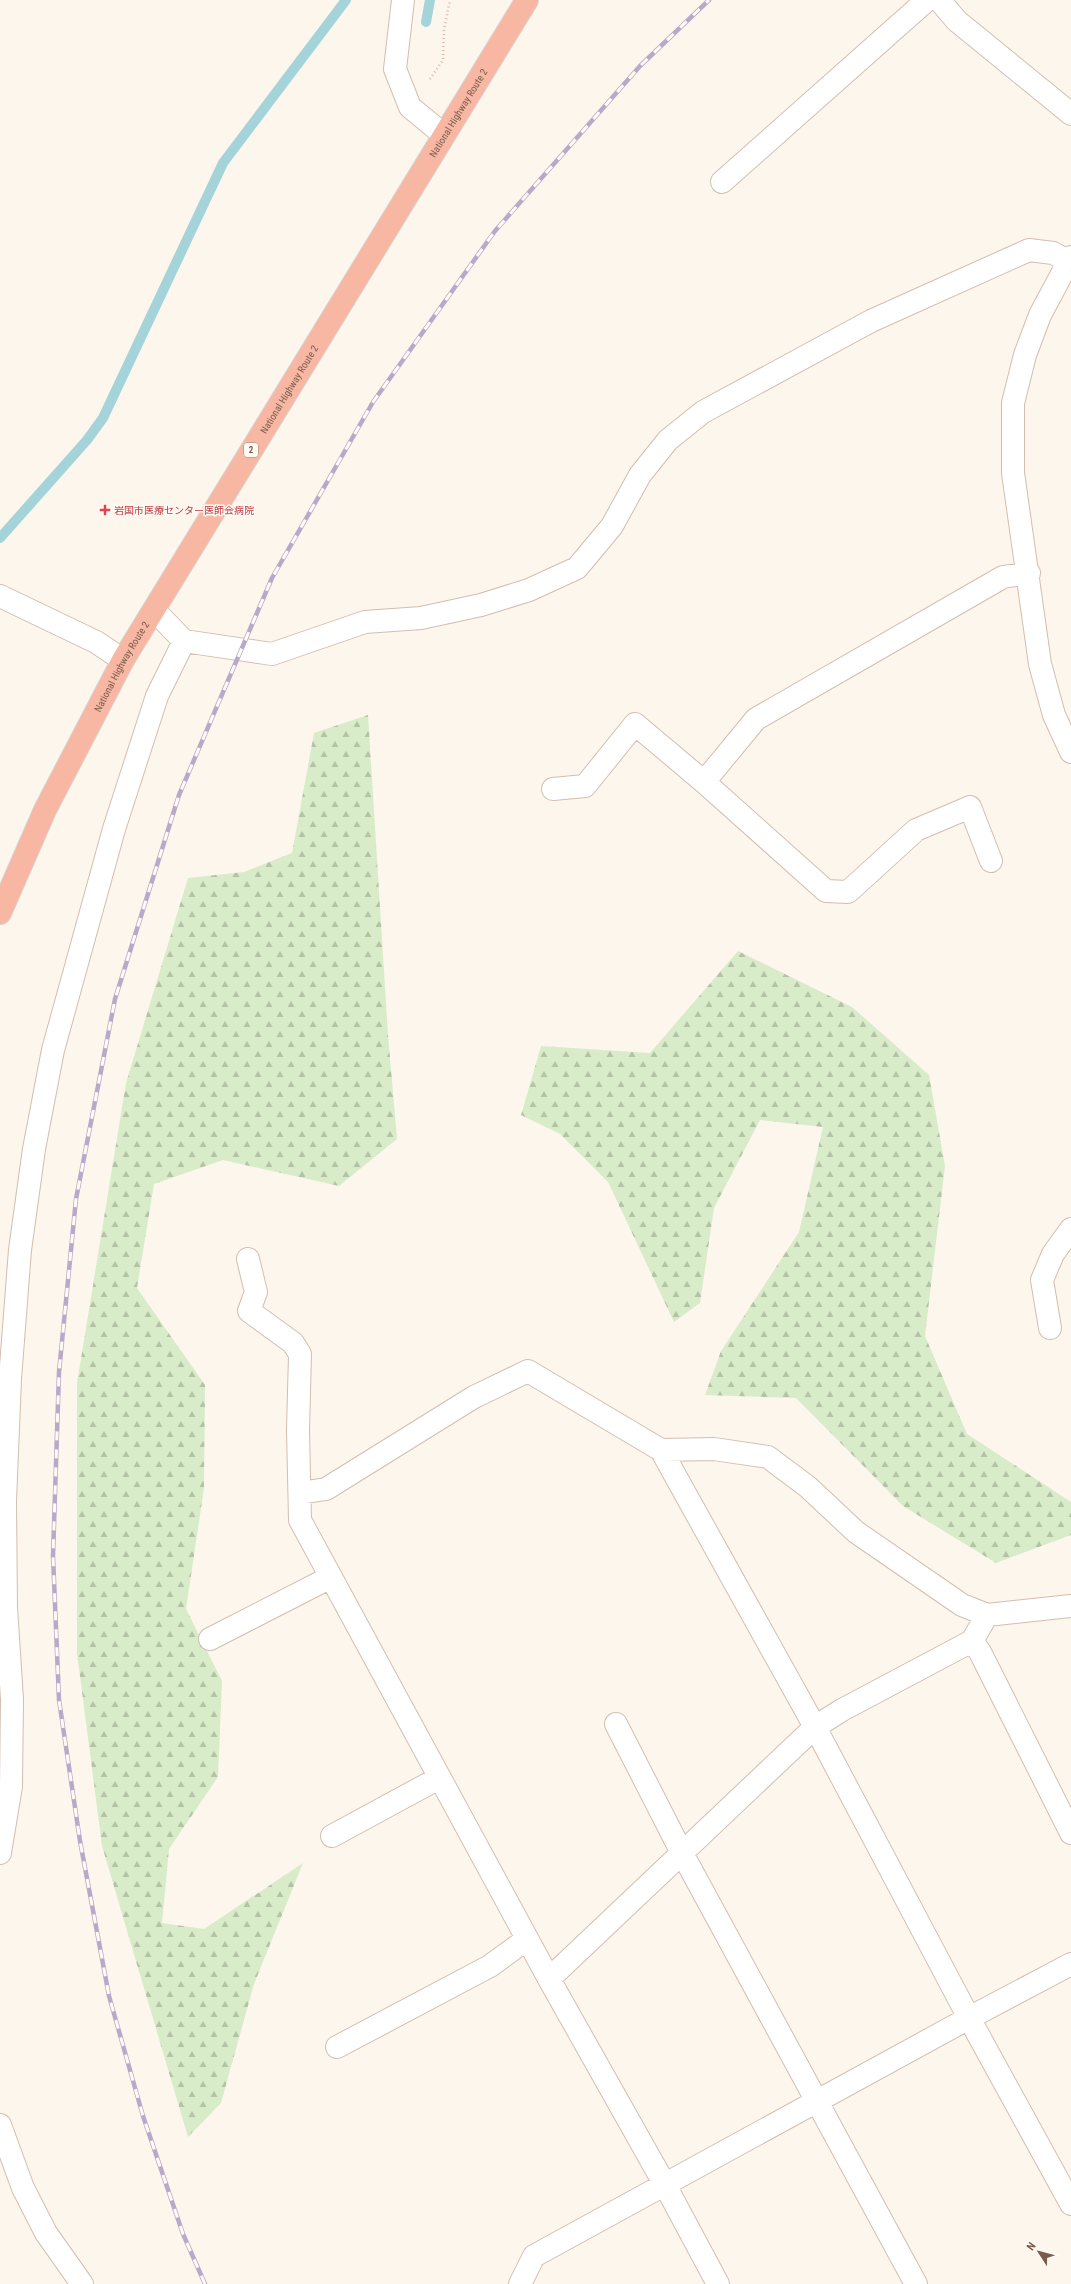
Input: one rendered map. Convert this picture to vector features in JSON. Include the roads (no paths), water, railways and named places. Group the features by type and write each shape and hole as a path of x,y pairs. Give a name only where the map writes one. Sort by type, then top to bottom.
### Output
{"highway":[{"name":"National Highway Route 2","path":"0,913 45,810 123,660 526,0"}],"street":[{"path":"403,0 395,69 410,107 444,135"},
{"path":"722,182 926,0"},
{"path":"939,0 957,21 1071,114"},
{"path":"154,610 184,641 272,654 365,622 421,618 481,605 529,590 578,568 612,526 640,475 668,440 703,412 871,321 1029,250 1054,254 1070,259 1040,315 1025,355 1013,403 1013,473 1029,573 1040,664 1054,715 1071,752"},
{"path":"704,782 756,719 1003,578 1029,573"},
{"path":"0,596 96,642 123,660"},
{"path":"0,1853 10,1786 12,1715 6,1607 5,1501 10,1379 20,1250 34,1149 53,1050 114,829 157,696 184,641"},
{"path":"553,789 585,786 635,724 704,782 826,891 848,892 916,830 970,807 991,861"},
{"path":"1050,1328 1042,1280 1053,1254 1071,1229"},
{"path":"248,1259 256,1292 249,1311 293,1343 300,1354 298,1430 300,1520 527,1939 665,2185 718,2284"},
{"path":"300,1493 326,1488 474,1397 528,1371 661,1450 815,1727 969,2018 1071,2204"},
{"path":"661,1450 714,1449 768,1457 808,1487 856,1532 962,1605 987,1615 1071,1606"},
{"path":"210,1640 331,1577"},
{"path":"549,1979 815,1727 842,1710 972,1641 987,1615"},
{"path":"972,1641 980,1652 1071,1833"},
{"path":"616,1724 682,1853 916,2284"},
{"path":"332,1836 439,1778"},
{"path":"338,2047 490,1966 527,1939"},
{"path":"520,2284 534,2256 969,2018 1071,1964"},
{"path":"0,2125 23,2188 46,2233 82,2284"}],"waterway":[{"path":"0,538 87,440 103,418 223,163 346,0"},
{"path":"426,22 430,0"}],"railway":[{"path":"205,2284 183,2234 143,2116 109,1996 80,1841 59,1700 53,1556 59,1372 76,1199 115,999 179,795 272,578 373,402 495,231 640,66 709,0"}],"place":[{"name":"岩国市医療センター医師会病院","path":"105,510"}]}
